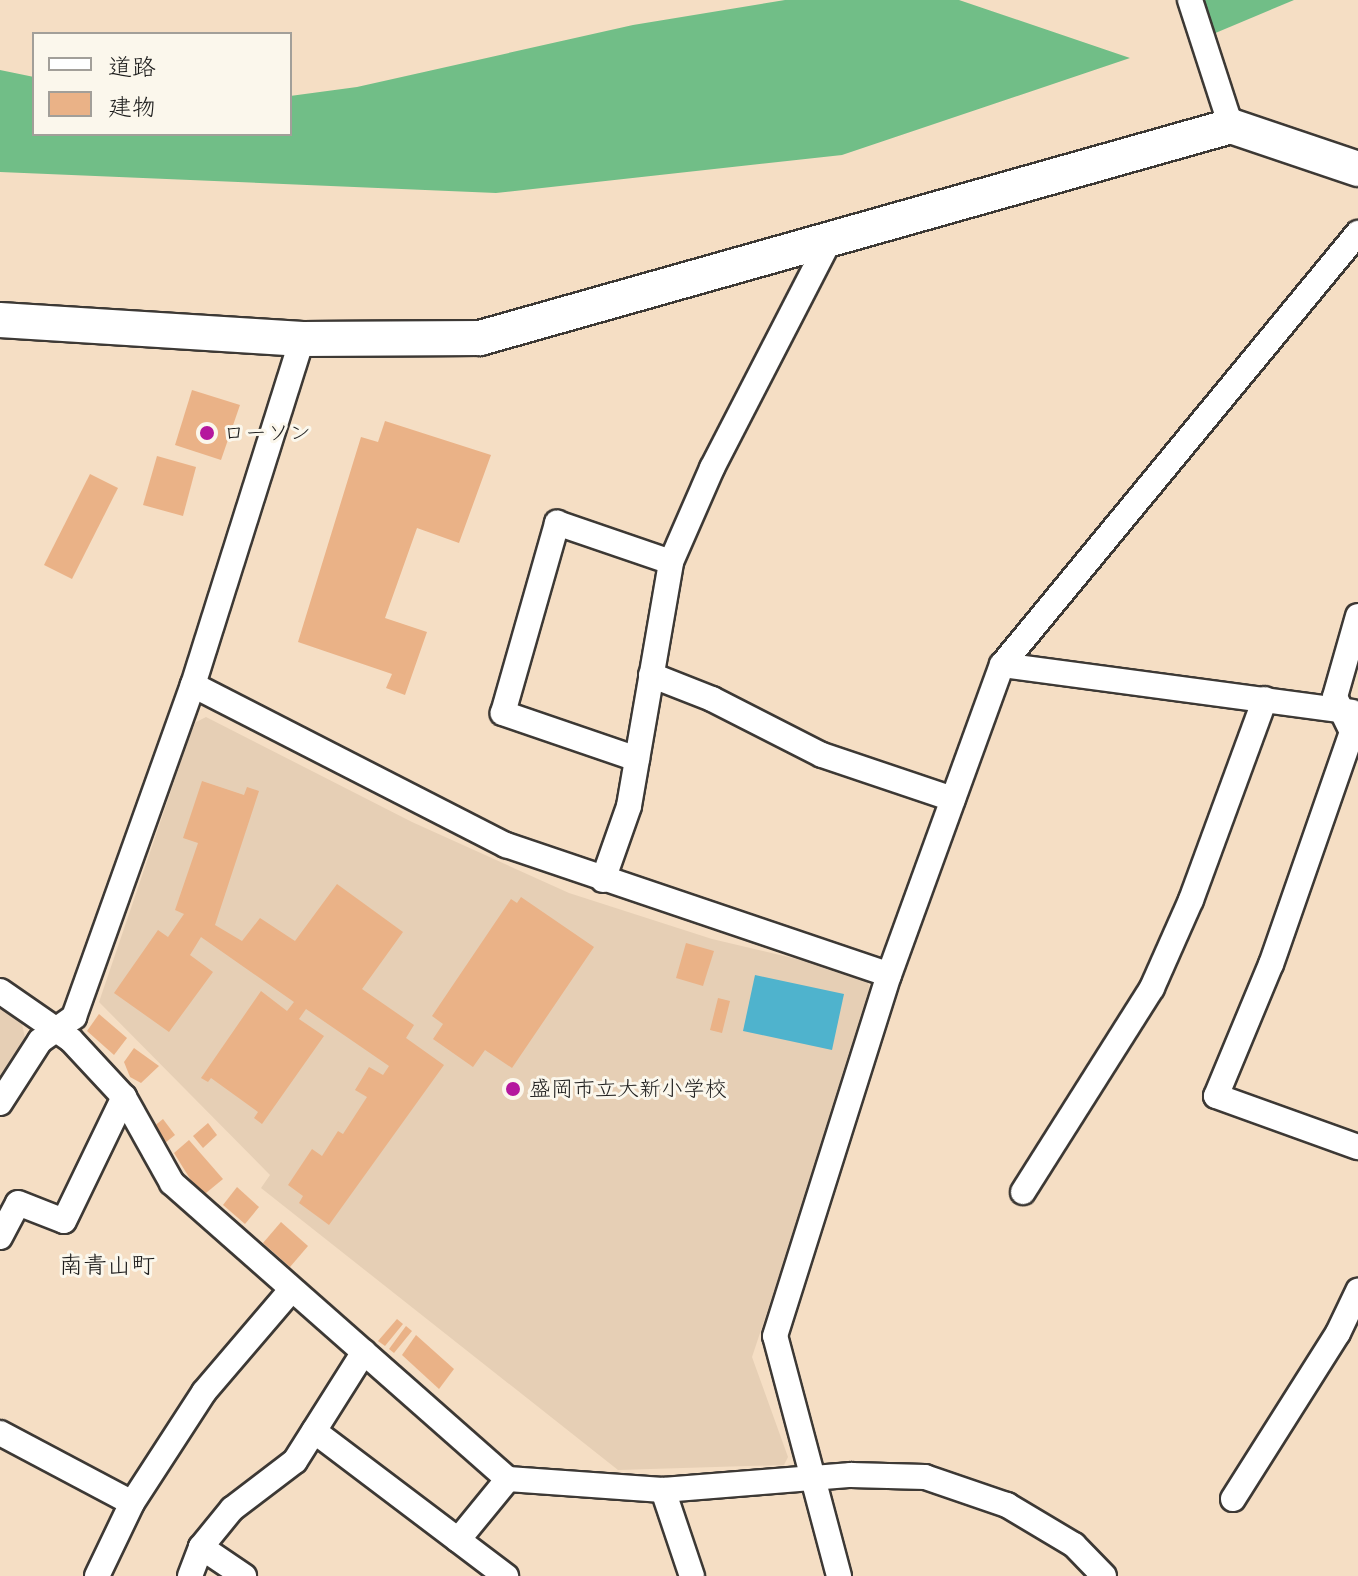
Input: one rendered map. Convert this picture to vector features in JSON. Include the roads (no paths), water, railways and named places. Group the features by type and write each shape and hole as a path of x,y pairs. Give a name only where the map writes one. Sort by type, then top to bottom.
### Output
{"street":[{"path":"1190,0 1231,126"},
{"path":"0,320 302,339 480,338 1231,126 1358,169"},
{"path":"839,1576 775,1336 889,975 1002,665 1358,233"},
{"path":"603,880 629,806 671,562 712,468 830,239"},
{"path":"0,1103 55,1028 74,1017 193,685 302,339"},
{"path":"637,759 503,713 557,523 671,562"},
{"path":"1358,616 1335,697 1352,712 1352,732 1271,964 1216,1096 1358,1147"},
{"path":"1002,665 1352,712"},
{"path":"651,675 712,699 822,755 953,799"},
{"path":"193,685 506,845 889,975"},
{"path":"1023,1192 1152,988 1191,900 1265,699"},
{"path":"0,991 55,1028 124,1097 172,1183 508,1479 663,1490 812,1481 851,1475 925,1477 1007,1505 1074,1545 1104,1576"},
{"path":"0,1237 18,1203 64,1221 124,1097"},
{"path":"97,1576 132,1503 204,1392 292,1289"},
{"path":"1233,1499 1338,1333 1358,1291"},
{"path":"190,1576 201,1547 232,1509 295,1461 364,1352"},
{"path":"314,1431 506,1576"},
{"path":"2,1440 132,1503"},
{"path":"458,1540 508,1479"},
{"path":"663,1490 692,1576"},
{"path":"201,1547 244,1576"}],"water":[{"path":"755,975 844,994 832,1050 743,1031"}],"place":[{"name":"ローソン","path":"207,433"},
{"name":"盛岡市立大新小学校","path":"513,1089"}],"district":[{"name":"南青山町","path":"107,1265"}]}
